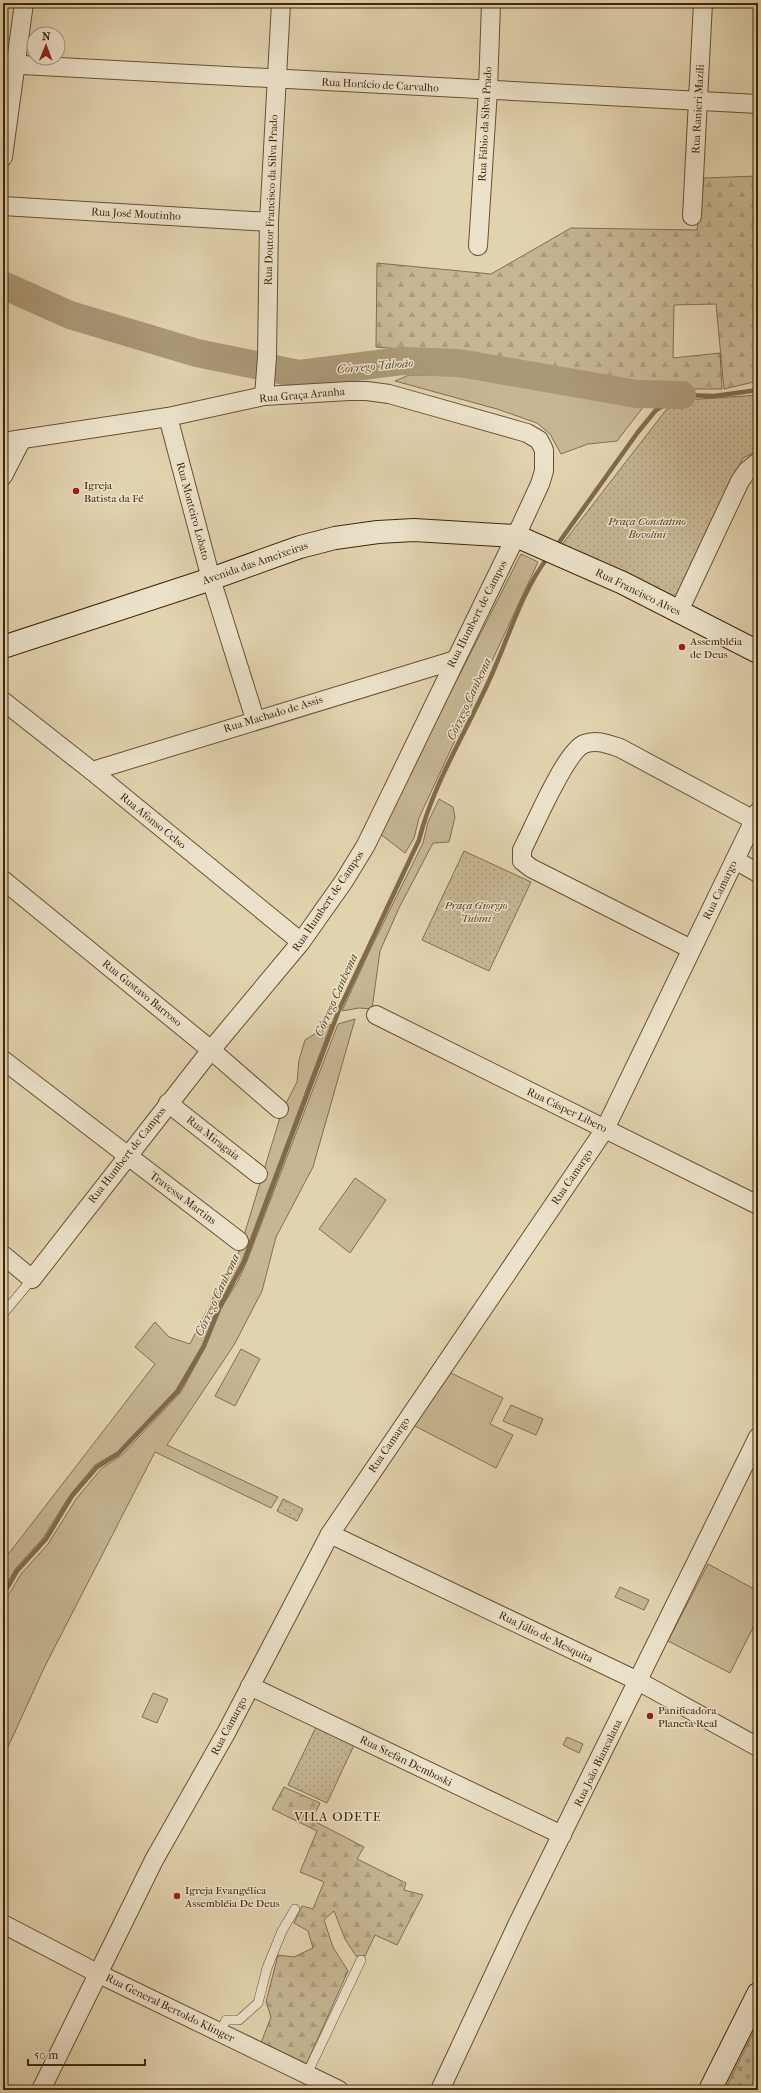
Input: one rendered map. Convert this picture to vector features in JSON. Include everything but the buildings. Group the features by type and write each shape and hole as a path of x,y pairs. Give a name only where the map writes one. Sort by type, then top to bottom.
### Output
{"street":[{"path":"3,157 10,65 24,3"},
{"name":"Rua Doutor Francisco da Silva Prado","path":"264,394 267,357 269,222 281,3"},
{"name":"Rua Fábio da Silva Prado","path":"478,246 488,90 491,3"},
{"name":"Rua Ranieri Mazili","path":"692,216 703,3"},
{"name":"Rua Horácio de Carvalho","path":"10,65 758,104"},
{"name":"Rua José Moutinho","path":"3,206 269,222"},
{"name":"Rua Graça Aranha","path":"3,442 168,417 264,394 367,391 389,394 527,433"},
{"name":"Rua Monteiro Lobato","path":"168,417 211,579 255,719"},
{"name":"Rua Humbert de Campos","path":"32,1279 168,1103 301,942 344,881 366,845 455,660 526,540 544,471 544,450 539,440 527,433"},
{"path":"3,476 22,439"},
{"path":"679,611 740,481 746,471 758,462"},
{"name":"Avenida das Ameixeiras","path":"3,647 211,579 300,547 335,538 378,532 414,530 526,540"},
{"name":"Rua Francisco Alves","path":"526,540 623,583 758,652"},
{"name":"Rua Machado de Assis","path":"92,770 255,719 455,660"},
{"name":"Rua Afonso Celso","path":"3,701 92,770 301,942"},
{"path":"691,949 531,868 522,861 522,850 569,758 583,744 591,742 603,742 620,748 756,816"},
{"name":"Rua Camargo","path":"41,2090 154,1860 226,1733 330,1534 605,1129 756,816"},
{"path":"734,860 758,872"},
{"name":"Rua Gustavo Barroso","path":"3,880 211,1050 279,1109"},
{"name":"Rua Cásper Libero","path":"376,1015 605,1129 756,1199"},
{"name":"Travessa Martins","path":"3,1060 239,1241"},
{"name":"Rua Miragaia","path":"168,1103 258,1174"},
{"path":"3,1255 32,1279"},
{"name":"Rua João Biancalana","path":"440,2090 562,1835 758,1437"},
{"name":"Rua Júlio de Mesquita","path":"330,1534 638,1681 758,1747"},
{"name":"Rua Stefan Demboski","path":"250,1686 562,1835"},
{"name":"Rua General Bertoldo Klinger","path":"3,1924 99,1974 339,2090"},
{"path":"710,2090 758,1994"}],"lane":[{"path":"3,1314 32,1279"},
{"path":"220,2032 226,2020 239,2020 258,2003 267,1968 276,1946 295,1909"},
{"path":"307,2074 361,1960"}],"green space":[{"path":"758,176 758,381 724,389 716,304 674,305 673,358 720,353 722,389 639,389 617,380 445,353 376,347 377,263 491,274 571,228 697,230 704,178"},
{"path":"409,375 471,376 516,382 604,400 644,406 617,441 588,444 561,454 550,434 537,423 497,409 395,381"},
{"name":"Praça Constatino Bovolini","path":"758,395 758,451 743,458 673,606 560,547 666,410 686,400"},
{"path":"521,554 538,562 419,818 414,838 405,853 379,833"},
{"path":"439,799 453,807 455,817 449,842 433,843 399,908 380,951 372,1009 359,1008 342,1011 369,952 423,843 428,822"},
{"name":"Praça Giorgio Tubini","path":"464,851 531,882 489,971 422,940"},
{"path":"355,1019 313,1167 276,1237 262,1291 234,1345 167,1445 278,1497 271,1508 155,1452 44,1668 3,1758 3,1604 21,1574 48,1544 76,1499 101,1469 122,1455 181,1392 205,1347 221,1308 238,1281 247,1261 338,1024"},
{"path":"331,1024 242,1261 217,1308 202,1346 176,1390 117,1452 95,1465 70,1495 43,1538 16,1568 3,1589 3,1561 155,1364 135,1347 155,1322 169,1337 190,1344 221,1282 238,1255 282,1111 297,1082 299,1060 305,1040"},
{"path":"355,1178 386,1200 350,1253 319,1229"},
{"path":"241,1349 260,1359 235,1406 215,1396"},
{"path":"449,1372 503,1398 490,1424 513,1435 496,1468 411,1424"},
{"path":"511,1405 543,1419 536,1435 503,1421"},
{"path":"283,1499 303,1509 297,1521 277,1511"},
{"path":"708,1564 758,1591 758,1618 730,1673 668,1641"},
{"path":"620,1587 649,1600 644,1610 615,1597"},
{"path":"153,1693 168,1699 157,1723 142,1717"},
{"path":"318,1723 356,1741 327,1803 288,1785"},
{"path":"567,1737 583,1744 579,1753 563,1745"},
{"path":"284,1787 320,1803 312,1820 364,1847 357,1859 406,1883 404,1890 423,1895 397,1945 375,1935 365,1956 356,1956 345,1939 334,1911 324,1920 333,1947 348,1971 306,2065 261,2043 271,2017 266,2002 278,1955 294,1957 313,1948 308,1931 294,1923 302,1906 313,1909 324,1882 300,1872 317,1831 272,1809"},
{"path":"758,2023 758,2090 725,2090"}],"waterway":[{"name":"Córrego Taboão","path":"3,285 70,315 197,353 299,374 402,361 459,363 637,394 682,395"},
{"name":"Córrego Canhema","path":"555,548 638,432 656,410 682,395 714,396 758,390"},
{"name":"Córrego Canhema","path":"3,1595 17,1571 46,1539 72,1496 97,1467 118,1454 178,1391 204,1346 219,1309 244,1262 339,1010 419,840 425,818 442,776 483,695 517,613 531,584 548,557"}],"place":[{"name":"Igreja Batista da Fé","path":"76,491"},
{"name":"Assembléia de Deus","path":"682,647"},
{"name":"Panificadora Planeta Real","path":"650,1716"},
{"name":"Igreja Evangélica Assembléia De Deus","path":"177,1896"}],"district":[{"name":"VILA ODETE","path":"338,1816"}]}
